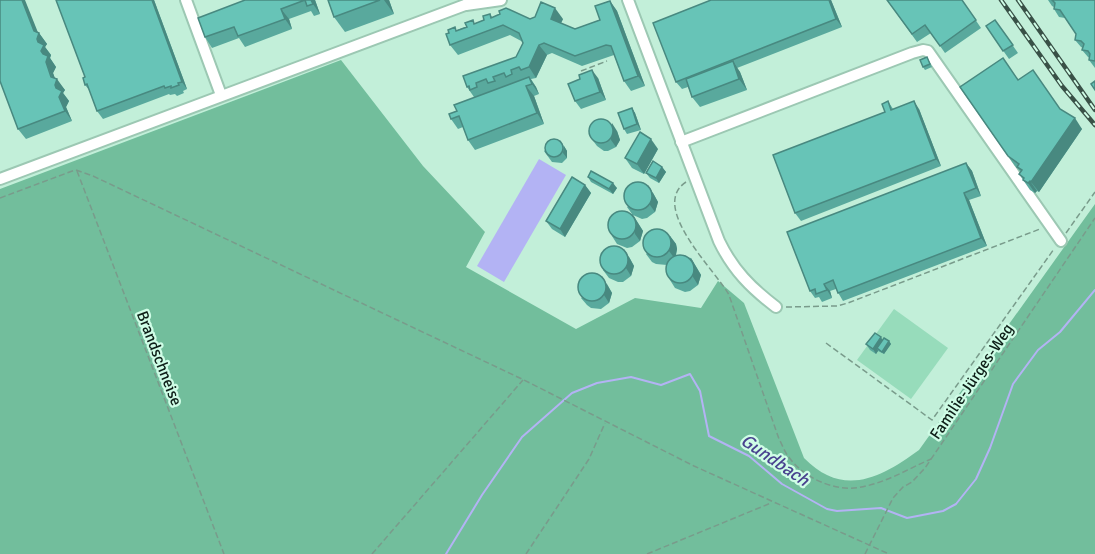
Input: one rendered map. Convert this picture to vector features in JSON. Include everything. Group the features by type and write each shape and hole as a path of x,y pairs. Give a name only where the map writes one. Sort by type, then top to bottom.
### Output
{"lane":[{"path":"186,0 221,96"},
{"path":"1,174 221,96 469,3 501,0"},
{"path":"628,0 727,258 744,281 776,307"},
{"path":"681,142 912,53 928,51 1060,241"}],"path":[{"path":"580,71 607,61"},
{"path":"0,198 76,170 93,176 524,380 772,502 889,554"},
{"name":"Brandschneise","path":"76,170 224,554"},
{"path":"695,177 678,189 675,206 678,216 693,249 723,284 729,295 779,439 788,456 805,473 820,482 850,488 865,487 889,479 931,459"},
{"path":"826,343 932,420 1095,192"},
{"name":"Familie-Jürges-Weg","path":"865,554 893,498 920,475 1095,218"},
{"path":"776,307 825,307 848,303 1050,225"},
{"path":"372,554 524,380"},
{"path":"526,554 589,459 606,422"},
{"path":"647,554 772,502"}],"green space":[{"path":"341,60 423,166 485,232 466,267 576,329 635,298 701,308 718,281 744,303 804,458 833,478 848,480 876,475 890,469 919,450 1095,204 1095,554 0,554 0,189"},
{"path":"894,309 948,348 911,399 857,360"}],"water":[{"path":"539,159 566,175 504,282 477,266"}],"building":[{"path":"0,0 22,0 34,31 39,33 38,42 44,45 41,51 48,56 46,62 51,77 57,79 56,88 62,91 59,97 65,111 18,129 0,81"},
{"path":"56,0 152,0 182,82 171,88 171,86 165,88 164,86 97,111 87,84 85,85 83,78 85,77"},
{"path":"245,0 305,0 281,9 285,19 238,36 234,27 205,37 198,18"},
{"path":"305,0 311,0 313,4 307,6"},
{"path":"328,0 380,0 334,17"},
{"path":"711,0 829,0 836,19 676,82 653,23"},
{"path":"887,0 962,0 976,20 940,46 925,25 912,34"},
{"path":"1052,0 1095,0 1095,61 1089,60 1088,51 1082,50 1084,44 1075,40 1076,34 1060,10 1054,9 1055,3"},
{"path":"610,1 638,76 624,81 611,46 606,45 575,56 544,43 539,45 529,67 511,70 512,74 506,77 504,73 493,77 495,81 488,83 486,79 476,83 477,87 470,90 463,76 516,57 523,43 519,33 503,25 450,45 446,34 449,33 448,30 455,27 456,31 467,27 465,23 473,20 474,24 484,20 483,16 490,14 491,18 506,8 530,19 535,17 541,2 555,8 551,19 575,29 600,20 595,6"},
{"path":"995,20 1013,45 1003,51 986,26"},
{"path":"927,57 930,64 923,67 920,60"},
{"path":"1003,58 1018,80 1033,70 1060,109 1075,118 1031,182 1028,183 1019,174 1022,170 1017,167 1019,164 1008,156 960,87"},
{"path":"733,61 739,79 692,97 686,79"},
{"path":"592,70 600,92 575,101 568,84 580,79 579,75"},
{"path":"529,77 532,84 526,86 537,113 468,140 459,116 451,119 449,114 457,111 454,105"},
{"path":"888,101 891,110 914,101 936,159 795,213 773,155 885,112 882,104"},
{"path":"632,108 637,124 624,129 618,113"},
{"path":"601,119 610,122 613,131 610,140 601,143 592,140 589,131 592,122"},
{"path":"640,132 651,139 637,164 625,158"},
{"path":"550,139 558,139 563,144 561,155 550,157 545,152 545,144"},
{"path":"653,161 662,167 656,178 646,173"},
{"path":"966,163 976,188 964,193 981,238 838,293 833,280 824,284 827,290 816,294 815,289 810,291 787,232"},
{"path":"591,171 613,183 609,189 588,177"},
{"path":"572,177 585,185 560,229 546,221"},
{"path":"638,182 648,186 652,196 648,206 638,210 628,206 624,196 628,186"},
{"path":"622,211 632,215 636,225 632,235 622,239 612,235 608,225 612,215"},
{"path":"657,229 667,233 671,243 667,253 657,257 647,253 643,243 647,233"},
{"path":"614,246 624,250 628,260 624,270 614,274 604,270 600,260 604,250"},
{"path":"680,255 690,259 694,269 690,279 680,283 670,279 666,269 670,259"},
{"path":"592,273 602,277 606,287 602,297 592,301 582,297 578,287 582,277"},
{"path":"875,333 881,337 873,349 866,344"},
{"path":"884,338 889,341 882,352 877,348"}],"waterway":[{"name":"Gundbach","path":"446,554 482,495 522,437 572,393 597,383 631,377 661,385 690,374 700,391 709,436 749,456 782,484 827,509 837,511 881,508 907,518 943,511 956,504 976,479 1013,384 1038,350 1060,332 1095,290"}],"railway":[{"path":"1001,0 1062,86 1095,125"},
{"path":"1018,0 1095,110"}]}
